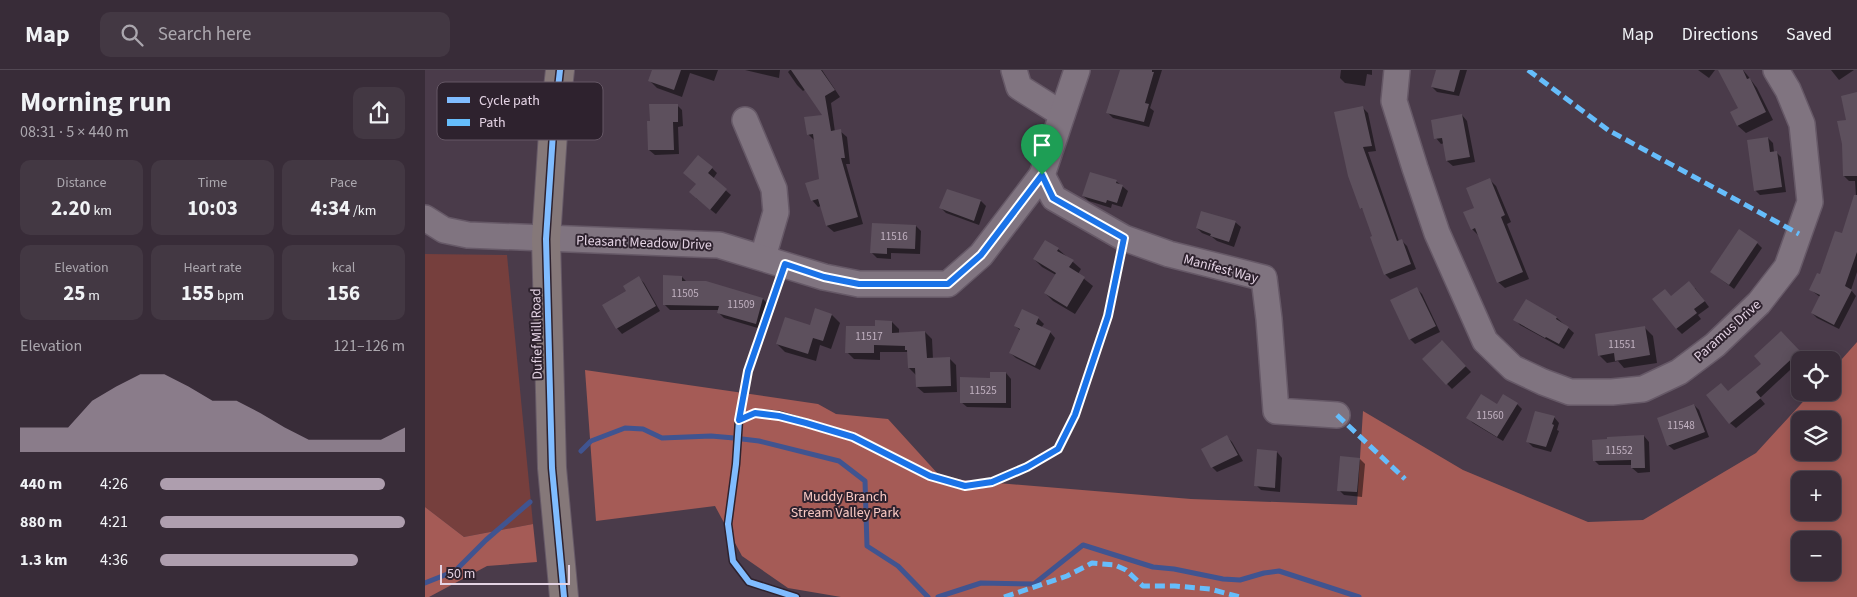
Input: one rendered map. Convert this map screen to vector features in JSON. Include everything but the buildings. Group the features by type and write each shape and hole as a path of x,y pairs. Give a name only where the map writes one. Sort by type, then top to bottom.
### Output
{"main road":[{"name":"Dufief Mill Road","path":"553,140 546,239 552,468 564,597"}],"street":[{"path":"1014,70 1019,87 1062,114"},
{"name":"Pleasant Meadow Drive","path":"425,218 444,230 468,235 719,245 824,277 859,284 948,284 981,255 1042,175 1077,70"},
{"name":"Paramus Drive","path":"1397,70 1394,101 1415,168 1437,233 1485,341 1513,368 1570,392 1612,392 1643,389 1679,372 1715,345 1759,304 1787,267 1810,202 1802,124 1788,90 1777,70"},
{"path":"745,120 773,189 776,212 763,257"},
{"name":"Manifest Way","path":"1042,175 1053,198 1124,238 1169,254 1264,278 1276,411 1337,414"}],"path":[{"path":"740,428 739,420 751,364"},
{"path":"739,420 747,417"}],"shaded area":[{"path":"425,254 507,255 533,524 464,537 425,507"}],"green space":[{"name":"Muddy Branch Stream Valley Park","path":"1857,342 1857,597 841,597 788,588 742,556 715,506 596,521 585,370 818,404 836,414 888,419 938,474 962,480 1191,499 1357,505 1363,411 1463,470 1588,522 1643,520 1756,453 1791,415 1791,461 1841,461 1841,411 1794,411 1804,401 1841,401 1841,360"},
{"path":"425,507 464,537 533,524 537,562 487,566 429,597 425,597"}],"waterway":[{"path":"581,451 591,441 625,428 643,429 662,438 711,436 759,441 839,461 865,481 867,546 898,566 928,597"},
{"path":"425,583 455,571 486,540 530,502"},
{"path":"938,597 981,583 1034,584 1083,545 1153,567 1174,569 1223,579 1240,580 1279,571 1359,597"}],"marked path":[{"path":"1528,70 1608,130 1799,234"},
{"path":"1337,415 1405,479"},
{"path":"1004,597 1067,576 1092,563 1115,565 1126,570 1143,586 1210,589 1240,597"}],"cycle path":[{"path":"559,82 560,70"},
{"path":"553,140 546,239 552,468 564,597"},
{"path":"796,597 749,582 733,561 728,524 736,464 739,420 755,413 779,415 853,437 930,476 965,486 992,482 1027,467 1058,449 1075,415 1108,316 1124,238"},
{"path":"748,371 785,264"}],"route":[{"path":"1042,175 1053,198 1124,238 1108,316 1075,415 1058,449 1027,467 992,482 965,486 930,476 853,437 806,423 779,416 755,413 739,420 748,371 785,264 824,277 859,284 948,284 981,255 1042,175"}]}
